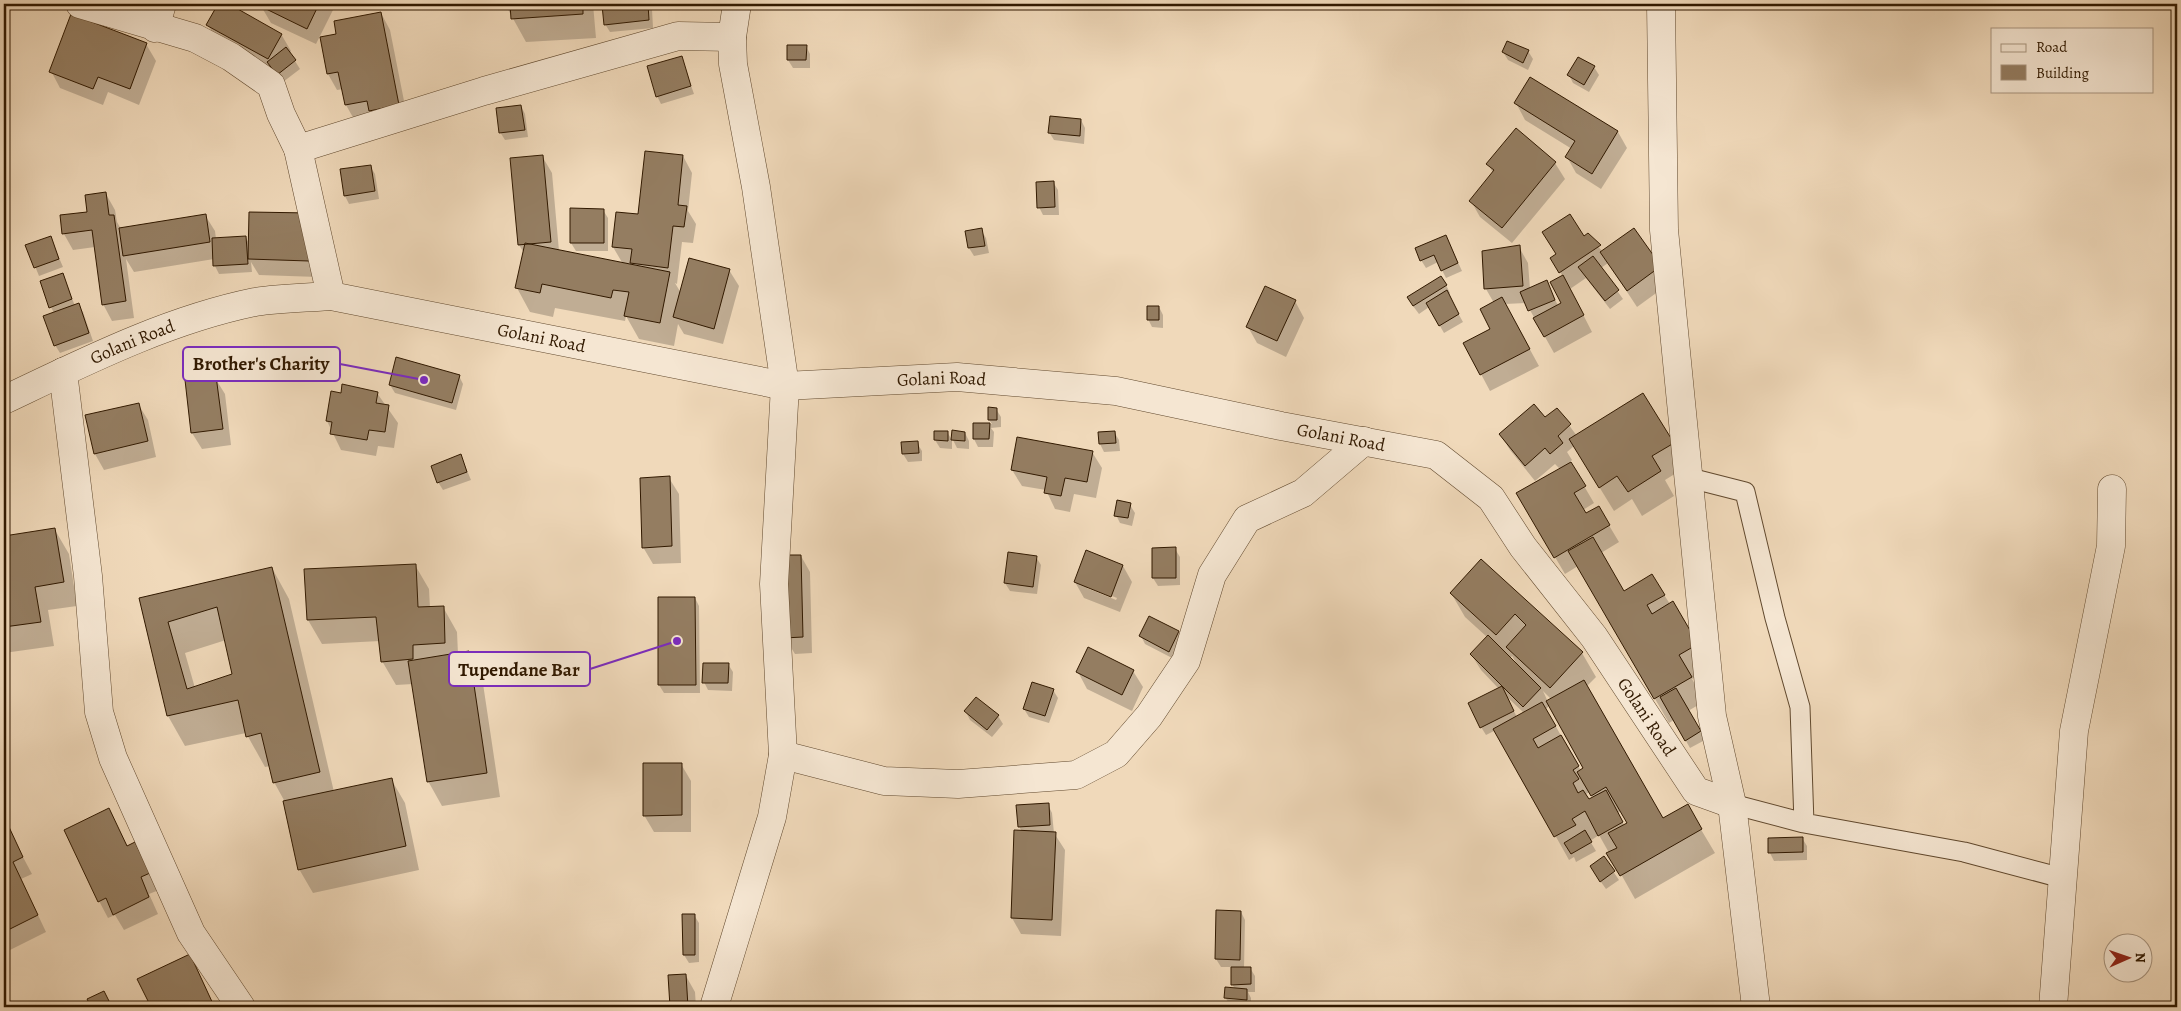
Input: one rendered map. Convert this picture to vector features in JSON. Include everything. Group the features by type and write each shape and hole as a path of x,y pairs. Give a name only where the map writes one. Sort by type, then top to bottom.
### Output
{"street":[{"path":"80,4 158,16 195,38 231,56 271,85 281,114 298,149 331,296"},
{"path":"714,1007 772,817 783,755 774,584 785,386 756,187 733,64 732,37 738,4"},
{"path":"1661,4 1664,230 1712,716 1732,804 1756,1007"},
{"path":"298,149 484,91 678,36 732,37"},
{"name":"Golani Road","path":"4,400 63,372 200,316 257,302 331,296 785,386 957,378 1116,391 1436,455 1491,498 1523,547 1594,637 1696,791 1732,804"},
{"path":"63,372 88,576 99,712 113,758 191,932 241,1007"},
{"path":"783,755 884,781 958,784 1076,775 1116,754 1149,716 1186,661 1212,575 1247,519 1302,494 1364,441"},
{"path":"2053,1007 2074,731 2111,546 2112,489"}],"lane":[{"path":"1690,478 1745,492 1774,618 1800,707 1804,823"},
{"path":"1732,804 1804,823 1964,852 2062,878"}],"building":[{"path":"218,4 229,4 282,34 268,59 206,25"},
{"path":"261,4 319,4 307,29 260,6"},
{"path":"510,4 583,4 583,14 511,19"},
{"path":"648,4 649,20 604,25 602,5"},
{"path":"381,12 399,105 369,111 367,101 345,105 338,72 327,74 320,37 336,34 334,21"},
{"path":"71,14 147,43 130,89 98,77 93,89 49,72"},
{"path":"1507,41 1529,50 1523,63 1502,52"},
{"path":"787,45 807,45 806,60 787,60"},
{"path":"286,47 296,60 277,75 267,62"},
{"path":"682,56 691,86 656,97 647,66"},
{"path":"1578,57 1595,66 1584,85 1567,75"},
{"path":"1530,77 1618,131 1592,174 1565,157 1575,141 1514,103"},
{"path":"521,105 525,130 499,133 496,108"},
{"path":"1050,116 1081,119 1080,136 1048,133"},
{"path":"1516,128 1556,162 1502,228 1469,201 1494,170 1486,164"},
{"path":"645,151 683,155 678,205 687,206 684,227 673,226 668,268 630,263 632,249 612,247 616,212 638,214"},
{"path":"543,155 551,242 518,245 510,158"},
{"path":"371,165 375,191 344,196 340,169"},
{"path":"1054,181 1055,207 1037,208 1036,182"},
{"path":"106,192 109,215 114,215 126,301 102,305 92,230 62,234 60,215 87,212 85,195"},
{"path":"570,208 604,209 604,243 570,243"},
{"path":"249,212 310,213 309,261 248,259"},
{"path":"206,214 210,242 123,256 119,228"},
{"path":"1570,214 1584,236 1588,233 1601,245 1559,273 1550,258 1556,254 1542,232"},
{"path":"982,228 985,246 968,248 965,231"},
{"path":"1634,228 1661,266 1627,291 1600,252"},
{"path":"1446,235 1458,263 1441,271 1434,255 1420,261 1415,248"},
{"path":"51,236 59,259 34,268 25,245"},
{"path":"246,236 248,264 213,266 212,238"},
{"path":"525,243 670,272 660,323 624,316 629,292 613,290 611,298 542,284 540,293 515,288"},
{"path":"1520,245 1523,286 1484,289 1482,251"},
{"path":"1593,256 1619,290 1605,301 1578,267"},
{"path":"689,258 730,269 714,329 673,317"},
{"path":"63,273 72,299 49,308 40,281"},
{"path":"1563,275 1584,315 1544,337 1533,318 1561,303 1550,282"},
{"path":"1441,276 1447,285 1413,306 1407,297"},
{"path":"1547,280 1555,300 1528,311 1520,292"},
{"path":"1265,286 1296,300 1277,341 1246,327"},
{"path":"1447,290 1459,314 1439,326 1426,303"},
{"path":"1502,297 1530,349 1480,375 1463,343 1490,329 1480,309"},
{"path":"79,303 89,333 54,346 43,316"},
{"path":"1147,306 1159,306 1159,320 1147,320"},
{"path":"396,357 460,375 452,403 389,385"},
{"path":"216,376 223,429 191,433 185,380"},
{"path":"342,384 378,392 376,403 389,405 385,432 369,430 367,440 330,434 332,422 326,421 331,391 341,393"},
{"path":"1643,393 1674,443 1652,456 1661,471 1628,492 1617,476 1599,488 1569,439"},
{"path":"139,403 148,441 94,454 85,415"},
{"path":"1534,404 1545,417 1557,408 1571,424 1558,436 1563,443 1550,454 1545,448 1525,466 1499,434"},
{"path":"988,407 997,408 997,420 988,420"},
{"path":"973,423 990,423 989,439 973,439"},
{"path":"952,430 965,432 965,441 951,440"},
{"path":"934,431 948,431 948,441 934,440"},
{"path":"1115,431 1116,443 1099,444 1098,432"},
{"path":"1017,437 1093,451 1087,482 1065,478 1061,496 1044,493 1047,477 1011,470"},
{"path":"918,441 919,453 902,454 901,442"},
{"path":"461,454 467,472 437,483 431,466"},
{"path":"1571,462 1586,486 1574,493 1586,513 1599,506 1610,525 1554,558 1516,493"},
{"path":"670,476 672,546 642,548 640,478"},
{"path":"1117,500 1131,503 1128,518 1114,516"},
{"path":"55,528 64,582 35,587 41,622 4,627 4,536"},
{"path":"1593,537 1624,591 1652,574 1665,595 1647,605 1652,614 1673,601 1698,644 1679,655 1692,677 1654,699 1568,551"},
{"path":"1176,547 1176,578 1152,578 1152,548"},
{"path":"1086,550 1123,565 1111,597 1074,582"},
{"path":"1008,552 1037,556 1033,587 1004,583"},
{"path":"782,555 801,555 803,637 784,638"},
{"path":"1481,559 1583,652 1550,688 1506,647 1526,625 1515,614 1496,635 1450,593"},
{"path":"416,564 418,607 444,606 445,643 413,645 413,659 381,662 376,617 307,620 304,569"},
{"path":"272,567 320,772 273,783 261,733 246,737 238,700 167,716 139,598","holes":["217,607 232,674 187,689 168,622"]},
{"path":"658,597 695,597 696,685 658,685"},
{"path":"1149,616 1179,631 1169,652 1139,636"},
{"path":"1488,635 1541,688 1523,707 1470,654"},
{"path":"1088,647 1134,670 1122,695 1076,672"},
{"path":"469,651 487,773 427,782 408,661"},
{"path":"703,663 729,663 728,683 702,683"},
{"path":"1584,680 1663,818 1688,804 1702,829 1620,876 1606,853 1617,848 1608,833 1627,823 1606,787 1591,796 1577,772 1583,768 1546,701"},
{"path":"1032,682 1054,689 1045,716 1023,709"},
{"path":"1502,686 1514,711 1480,728 1468,703"},
{"path":"1676,688 1701,731 1685,741 1660,697"},
{"path":"976,697 999,715 987,730 964,711"},
{"path":"1542,702 1556,726 1533,739 1538,748 1561,735 1579,766 1573,770 1579,779 1573,783 1578,793 1583,790 1589,799 1606,790 1623,822 1598,836 1585,811 1572,819 1576,825 1554,837 1493,729"},
{"path":"643,763 682,763 682,815 643,816"},
{"path":"392,778 406,846 298,870 283,801"},
{"path":"1049,803 1050,825 1018,827 1016,805"},
{"path":"109,808 127,846 135,842 150,873 141,877 149,897 113,915 106,898 98,902 64,830"},
{"path":"9,827 23,857 13,862 38,915 4,932 4,830"},
{"path":"1014,830 1056,832 1052,920 1011,918"},
{"path":"1585,830 1592,842 1571,854 1564,843"},
{"path":"1803,837 1803,852 1768,853 1768,838"},
{"path":"1604,856 1615,871 1600,882 1590,866"},
{"path":"1216,910 1241,911 1240,960 1215,959"},
{"path":"682,914 695,914 695,955 683,955"},
{"path":"190,954 214,1006 151,1007 137,979"},
{"path":"1231,967 1251,967 1251,984 1231,985"},
{"path":"686,974 688,1007 670,1007 668,975"},
{"path":"1225,987 1247,989 1247,1000 1224,998"},
{"path":"104,991 112,1007 91,1007 87,999"}],"place":[{"name":"Brother's Charity","path":"424,380"},
{"name":"Tupendane Bar","path":"677,641"}]}
